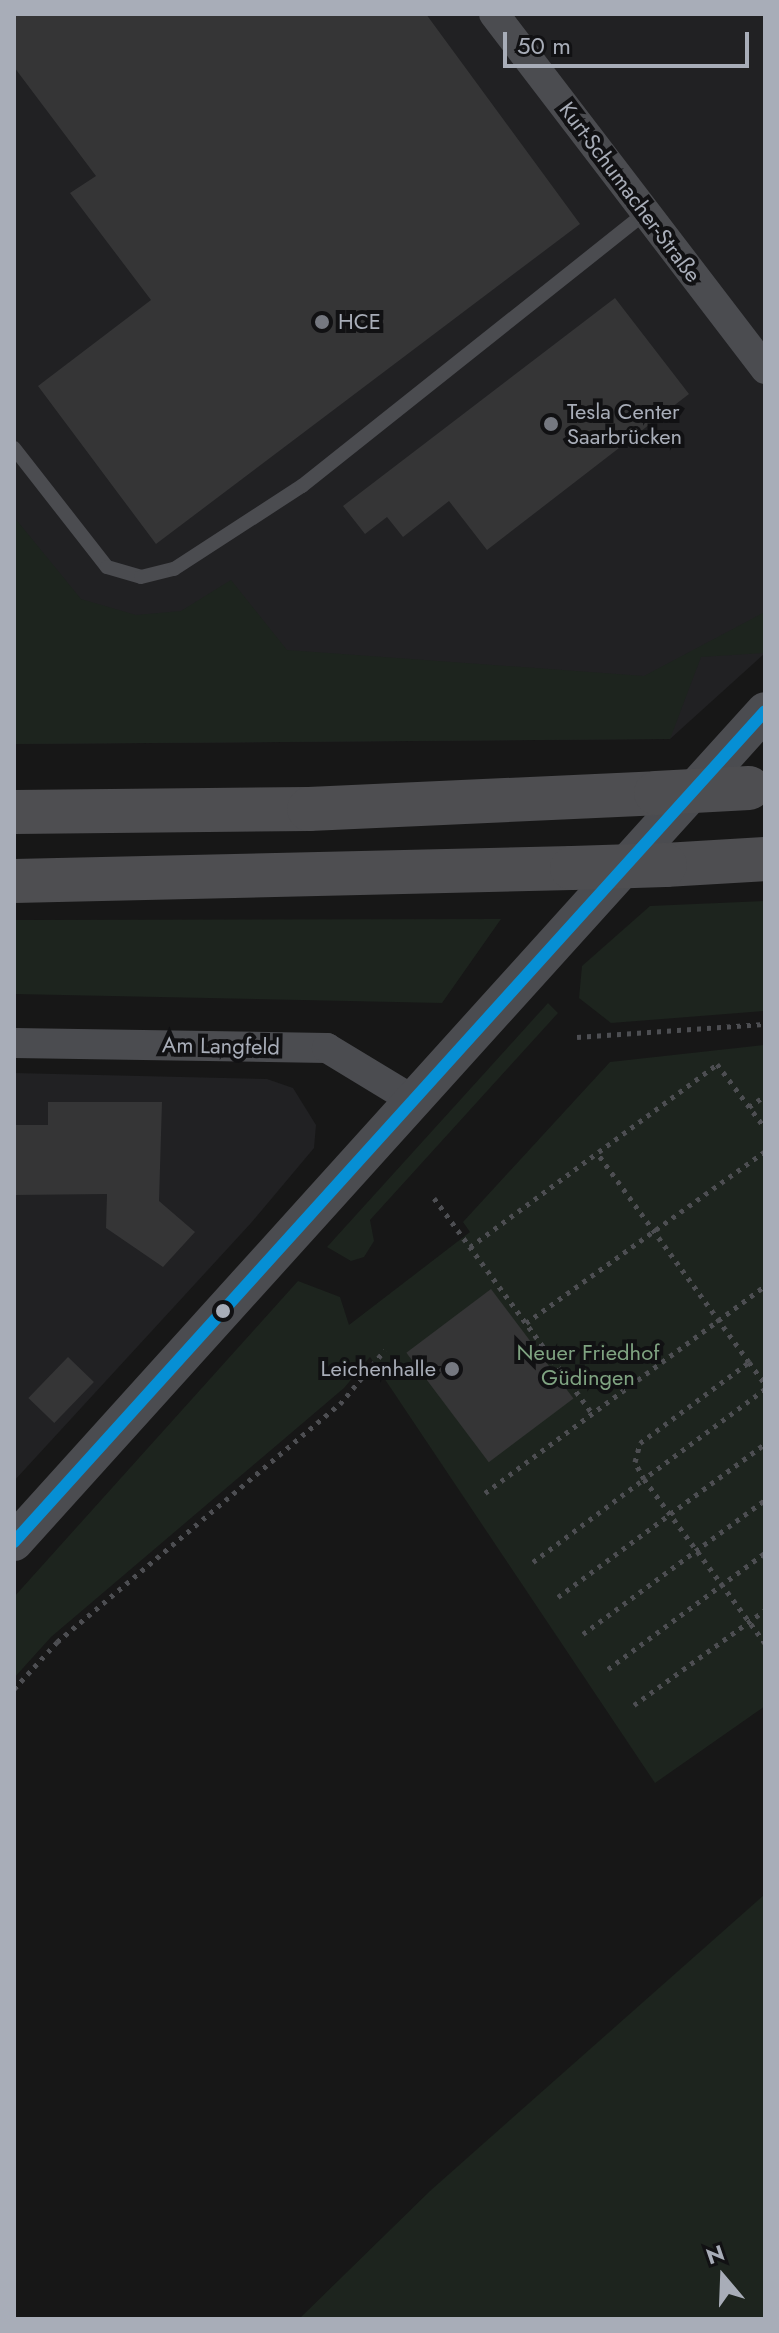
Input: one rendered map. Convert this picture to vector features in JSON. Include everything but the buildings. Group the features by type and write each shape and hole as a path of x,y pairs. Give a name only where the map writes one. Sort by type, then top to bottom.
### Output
{"highway":[{"path":"14,812 309,809 757,787"},
{"path":"14,881 572,868 765,859"}],"street":[{"name":"Kurt-Schumacher-Straße","path":"494,14 765,369"},
{"path":"14,1542 765,711"},
{"name":"Am Langfeld","path":"14,1043 327,1048 413,1100"}],"lane":[{"path":"14,448 107,567 141,577 174,569 302,486 645,213"}],"path":[{"path":"577,1037 765,1024"},
{"path":"470,1247 717,1064 765,1128"},
{"path":"749,1107 765,1096"},
{"path":"526,1323 765,1152"},
{"path":"533,1562 765,1387 720,1319 598,1154"},
{"path":"434,1198 592,1413"},
{"path":"485,1493 765,1286"},
{"path":"14,1689 57,1642 340,1404 385,1350"},
{"path":"749,1362 640,1443 635,1462 644,1479 765,1643"},
{"path":"558,1597 765,1444"},
{"path":"583,1634 765,1500"},
{"path":"608,1669 765,1553"},
{"path":"634,1705 765,1610"}],"shaded area":[{"path":"14,14 765,14 765,653 670,739 14,744"},
{"path":"14,1073 267,1079 293,1088 316,1125 314,1148 251,1223 14,1481"}],"green space":[{"path":"14,517 81,599 136,615 181,611 231,580 287,650 644,676 765,612 765,653 701,657 670,739 14,744"},
{"path":"765,901 765,1011 611,1023 579,998 582,966 650,906"},
{"path":"501,919 442,1003 14,994 14,920"},
{"path":"548,1003 558,1013 370,1220 374,1241 364,1257 351,1261 327,1247"},
{"name":"Neuer Friedhof Güdingen","path":"765,1045 765,1706 655,1783 370,1357 344,1388 51,1637 14,1678 14,1597 298,1281 340,1297 349,1325 470,1232 463,1222 610,1062"},
{"path":"765,1894 765,2319 299,2319 430,2191"}],"transit line":[{"path":"14,1542 765,711"}],"place":[{"name":"HCE","path":"322,322"},
{"name":"Tesla Center Saarbrücken","path":"551,424"},
{"name":"Leichenhalle","path":"452,1369"}]}
